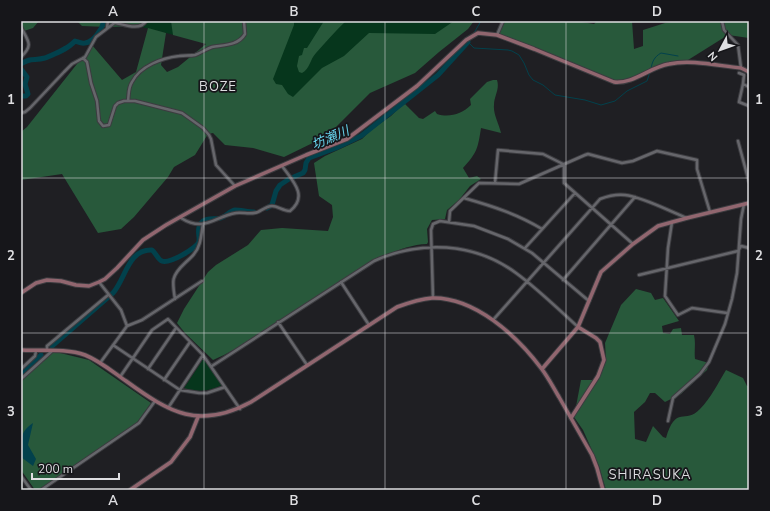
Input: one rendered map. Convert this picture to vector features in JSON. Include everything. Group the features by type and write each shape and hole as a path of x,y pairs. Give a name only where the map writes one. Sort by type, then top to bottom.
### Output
{"street":[{"path":"107,28 108,21"},
{"path":"21,113 30,108 72,64 83,58 92,42 107,28 116,22 126,26 140,27 146,21"},
{"path":"128,101 131,83 145,68 165,59 194,55 210,48 237,42 245,34 244,21"},
{"path":"497,35 503,21"},
{"path":"722,21 724,30 738,45 741,68"},
{"path":"21,27 29,43 26,52 21,57"},
{"path":"21,293 36,284 47,280 89,286 105,279 151,234 235,186 340,142 356,132 417,86 470,37 478,33 497,35 614,82 620,83 630,81 658,67 684,62 741,68 749,72"},
{"path":"83,58 87,62 97,101 99,121 103,126 110,123 113,110 118,103 128,101 135,101 182,113 189,117 209,135 216,165 235,186"},
{"path":"739,73 744,75 739,102 749,106"},
{"path":"743,84 749,87"},
{"path":"738,141 749,182"},
{"path":"495,184 498,150 543,154 564,164"},
{"path":"449,222 450,210 479,183 520,184 588,154 622,163 633,161 657,151 697,160 699,175 710,213"},
{"path":"564,164 564,182 633,244"},
{"path":"181,218 203,224 213,222 238,212 252,214 275,206 287,211 291,210 298,198 299,192 281,166"},
{"path":"525,248 575,193"},
{"path":"493,320 600,199 624,195 635,197 687,218"},
{"path":"563,280 635,197"},
{"path":"464,198 502,209 542,229"},
{"path":"542,369 578,327 601,272 633,244 658,226 749,203"},
{"path":"668,421 673,398 700,374 709,362 725,324 734,291 741,219 744,204"},
{"path":"433,298 431,230 433,224 436,222 449,222 474,226 486,230 525,248 589,302"},
{"path":"672,222 668,248 665,296 678,315 692,308 727,314"},
{"path":"175,299 172,280 175,274 199,247 203,224"},
{"path":"212,366 370,263 388,255 415,248 431,246 455,248 482,255 505,266 527,282 578,327 600,342 604,360 598,376 571,418"},
{"path":"639,275 738,251 740,246 749,248"},
{"path":"100,363 127,326 142,320 202,281"},
{"path":"99,282 121,310 127,326"},
{"path":"341,282 369,325"},
{"path":"49,351 47,346 108,295"},
{"path":"21,350 71,352 83,355 100,363 155,401 168,408 198,417 224,414 240,409 397,307 412,302 433,298 451,300 475,308 493,320 527,351 542,369 592,455 603,490"},
{"path":"120,377 152,330 168,319 204,355 240,409"},
{"path":"278,322 308,366"},
{"path":"148,369 176,328"},
{"path":"164,380 190,342"},
{"path":"113,345 180,390 207,393 225,387"},
{"path":"21,369 35,356 36,351"},
{"path":"21,379 49,351"},
{"path":"168,408 204,355"},
{"path":"40,490 139,423 155,401"},
{"path":"130,490 171,462 190,437 198,417"},
{"path":"21,476 31,490"}],"green space":[{"path":"21,21 39,21 33,28 21,32"},
{"path":"77,21 146,21 141,26 108,27 82,26"},
{"path":"146,21 171,21 174,35 142,27"},
{"path":"171,21 294,21 294,25 273,79 276,84 282,85 288,94 293,97 322,68 344,56 369,33 435,34 454,21 474,21 468,29 415,73 370,93 327,136 284,157 253,148 225,145 213,133 208,134 195,155 174,167 168,177 134,217 121,229 98,233 62,174 21,180 21,132 27,127 92,45 122,80 136,72 148,28 166,33 161,65 167,72 178,67 206,44 173,35"},
{"path":"278,21 471,21 280,110 256,71"},
{"path":"324,21 346,21 314,55 307,69 302,73 299,72 297,66 299,56 302,55 304,48 307,48"},
{"path":"505,21 581,21 594,24 597,21 632,21 634,49 643,46 643,30 677,21 749,21 749,38 728,35 688,60 670,63 641,75 617,82 498,36"},
{"path":"497,80 498,83 494,108 501,133 481,128 476,150 463,168 469,178 477,176 481,179 470,186 459,200 447,210 445,219 432,220 427,229 427,244 402,249 376,260 259,336 213,360 185,333 177,323 184,309 208,272 216,265 248,245 261,230 282,228 328,231 333,217 332,205 319,196 314,163 325,156 362,139 371,130 405,104 419,118 423,119 435,111 437,114 446,116 459,113 471,105 470,99 487,82"},
{"path":"636,289 651,293 655,300 663,298 679,321 662,326 663,333 670,334 673,329 681,328 682,335 694,335 695,359 709,363 707,370 681,394 665,402 655,393 650,393 645,402 634,412 635,439 646,442 653,426 663,437 666,438 673,421 677,418 690,416 704,405 726,370 743,378 747,386 749,386 749,490 606,490 599,466 583,430 574,417 581,380 598,380 606,361 605,343 621,305"},
{"path":"52,351 89,360 151,403 133,428 41,490 35,490 21,470 21,379"},
{"path":"204,358 222,385 203,391 184,388"}],"water":[{"path":"33,423 28,445 36,459 33,466 21,457 21,447 25,430"}],"waterway":[{"path":"21,64 30,60 41,59 53,55 65,49 75,41 83,43 88,42 97,35 104,21"},
{"path":"474,33 481,21"},
{"path":"471,39 468,42 474,48 508,50 519,55 533,80 543,85 555,95 585,100 601,105 615,101 627,91 647,81 650,72"},
{"name":"坊瀬川","path":"267,208 272,205 276,191 280,185 303,173 309,158 336,148 361,136 438,75 468,42"},
{"path":"651,69 654,60 661,53 678,56"},
{"path":"21,69 27,77 25,84 28,94 26,96 21,96"},
{"name":"坊瀬川","path":"52,346 113,293 128,266 138,254 144,251 152,250 162,261 177,258 194,248 197,244 199,241 198,230 203,221 208,219 219,219 235,210 254,212"},
{"name":"坊瀬川","path":"21,373 41,355"}],"district":[{"name":"BOZE","path":"218,86"},
{"name":"SHIRASUKA","path":"650,474"}]}
